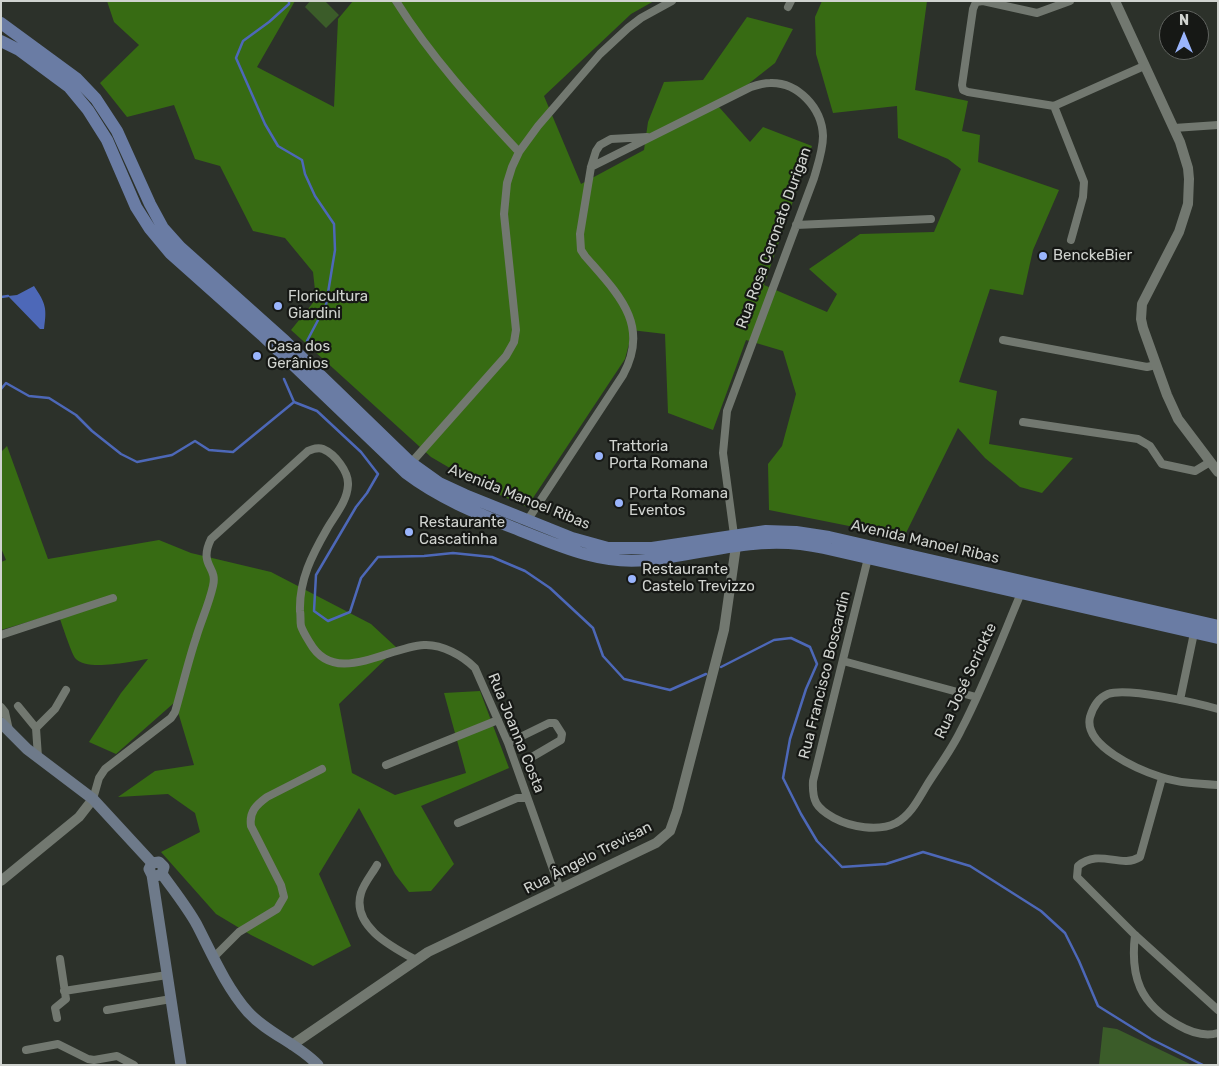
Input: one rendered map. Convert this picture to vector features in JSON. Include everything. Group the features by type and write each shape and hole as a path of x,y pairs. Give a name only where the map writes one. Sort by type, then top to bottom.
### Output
{"main road":[{"name":"Avenida Manoel Ribas","path":"1,23 76,78 96,99 117,131 150,204 164,228 180,247 266,331 272,345 438,495 567,549 594,557 644,561 766,531 796,532 901,553 1218,627"},
{"name":"Avenida Manoel Ribas","path":"1,41 19,50 69,87 88,110 107,140 136,207 150,229 170,253 266,331 285,341 408,468 428,476 452,490 586,543 621,549 735,540 781,542 824,548 1218,638"},
{"path":"272,345 279,340 285,341"},
{"path":"500,522 522,525 527,520"},
{"path":"824,548 847,549 854,547 855,543"},
{"path":"868,558 874,553 880,552 901,553"},
{"path":"1000,588 1012,585 1016,580"},
{"path":"1021,593 1027,588 1044,586"},
{"path":"1147,622 1177,623 1181,622 1182,618"},
{"path":"1194,633 1199,628 1218,627"},
{"path":"1,723 38,757 93,799 152,863 149,869 157,875 190,914 233,992 246,1010 262,1026 292,1045 318,1065"},
{"path":"157,875 167,975 181,1065"}],"street":[{"path":"396,1 425,43 455,81 519,152"},
{"path":"408,468 506,356 514,342 515,319 504,214 507,183 519,152 544,118 614,39 641,18 672,1"},
{"path":"1070,1 1037,13 982,1 976,2 973,9 962,85 963,90 1054,106 1144,66"},
{"path":"1115,1 1174,128 1188,168 1190,192 1179,232 1142,304 1141,319 1156,365 1178,418 1218,472"},
{"name":"Rua Rosa Ceronato Durigan","path":"591,167 751,87 770,83 791,87 809,101 821,123 822,148 816,170 728,411 723,453 735,540"},
{"path":"1054,106 1084,182 1083,197 1071,240"},
{"path":"1174,128 1218,125"},
{"path":"527,520 623,375 633,348 632,324 628,312 620,297 581,250 580,234 591,167 596,151 605,141 611,139 654,136"},
{"path":"796,225 931,219"},
{"path":"1003,340 1147,367 1156,365"},
{"path":"1023,422 1138,439 1150,446 1162,464 1181,470 1195,471 1210,462"},
{"name":"Rua Joanna Costa","path":"93,799 99,778 104,769 172,718 175,712 213,587 212,573 206,558 206,549 211,539 308,451 315,448 323,449 344,469 348,485 343,503 308,564 300,606 301,626 316,653 327,661 341,665 425,645 438,647 467,660 475,668 508,743 560,889"},
{"name":"Rua Ângelo Trevisan","path":"292,1045 441,945 656,843 670,831 676,816 725,624 735,540"},
{"name":"Rua Francisco Boscardin","path":"814,798 815,772 868,558"},
{"name":"Rua José Scrickte","path":"814,798 816,804 830,815 848,824 870,828 890,826 898,822 913,806 957,738 1021,593"},
{"path":"1,635 113,598"},
{"path":"1180,700 1194,633"},
{"path":"843,661 976,696"},
{"path":"36,728 55,709 66,690"},
{"path":"1218,709 1180,700 1120,692 1109,693 1100,698 1094,707 1090,719 1090,728 1093,736 1111,754 1162,778 1218,785"},
{"path":"18,706 36,728 38,757"},
{"path":"1,707 5,712 10,732"},
{"path":"386,765 498,720"},
{"path":"508,743 549,723 555,723 562,734 561,740 532,757"},
{"path":"214,957 239,932 277,909 284,897 281,885 252,826 250,818 253,810 267,797 322,768"},
{"path":"1162,778 1140,857 1135,860 1092,858 1078,866 1076,871 1077,877 1135,935 1218,1010"},
{"path":"458,823 517,798 527,798"},
{"path":"1,881 79,817 93,799"},
{"path":"377,865 362,892 360,902 365,920 374,932 384,940 416,960"},
{"path":"1135,935 1132,955 1134,969 1143,992 1153,1009 1184,1028 1199,1034 1210,1036 1218,1033"},
{"path":"57,1018 55,1008 66,999 60,959"},
{"path":"64,991 167,975"},
{"path":"107,1010 171,999"},
{"path":"26,1050 58,1044 92,1062 117,1056 134,1065"}],"green space":[{"path":"107,1 295,1 257,67 334,107 338,19 353,1 654,1 631,14 544,96 581,184 644,150 648,122 664,82 703,80 747,17 793,29 775,63 719,107 750,142 763,127 812,146 764,285 827,312 837,294 809,269 860,234 934,232 961,169 948,159 898,138 897,106 833,113 816,54 815,17 822,1 927,1 915,90 968,101 962,131 980,135 978,162 1059,190 1033,250 1023,295 990,289 959,382 997,391 989,444 1073,458 1042,493 1020,487 985,458 958,428 904,537 769,510 768,464 782,446 796,394 783,351 746,340 713,430 668,413 665,334 631,330 625,359 527,507 484,488 431,457 291,330 316,299 313,272 285,238 253,231 220,166 195,159 174,105 127,117 100,83 139,45 114,22"},
{"path":"310,1 325,1 339,15 326,28 305,7"},
{"path":"7,446 48,559 159,540 191,553 271,572 371,624 397,648 339,704 352,773 395,795 466,773 444,693 480,691 509,768 421,806 454,864 431,891 409,892 395,874 359,808 319,874 351,946 313,966 251,935 216,914 161,852 200,832 195,813 168,794 118,797 155,771 194,765 175,702 116,754 89,742 121,693 148,659 99,665 81,662 73,655 58,613 1,630 1,562 6,560 1,548 1,452"},
{"path":"1103,1027 1117,1029 1192,1065 1099,1065"}],"water":[{"path":"34,286 45,306 44,329 40,329 8,296 17,295"}],"waterway":[{"path":"289,1 289,4 269,22 243,41 236,58 265,124 278,146 302,160 305,174 315,196 334,224 335,250 326,305 307,341"},
{"path":"1,297 8,296"},
{"path":"284,379 294,402 317,411 361,452 378,474 316,575 314,611 328,621 350,612 361,578 378,557 453,553 492,557 525,571 550,588 593,628 603,656 624,679 670,690 706,674"},
{"path":"1,389 6,383 29,396 49,398 76,415 92,431 121,454 137,462 172,455 195,441 209,450 233,452 294,402"},
{"path":"721,667 774,640 791,638 810,647 817,664 806,689 790,739 783,778 817,841 842,867 886,864 923,852 970,866 1041,911 1065,933 1098,1006 1151,1039 1203,1065"}],"place":[{"name":"BenckeBier","path":"1043,256"},
{"name":"Floricultura Giardini","path":"278,306"},
{"name":"Casa dos Gerânios","path":"257,356"},
{"name":"Trattoria Porta Romana","path":"599,456"},
{"name":"Porta Romana Eventos","path":"619,503"},
{"name":"Restaurante Cascatinha","path":"409,532"},
{"name":"Restaurante Castelo Trevizzo","path":"632,579"}]}
